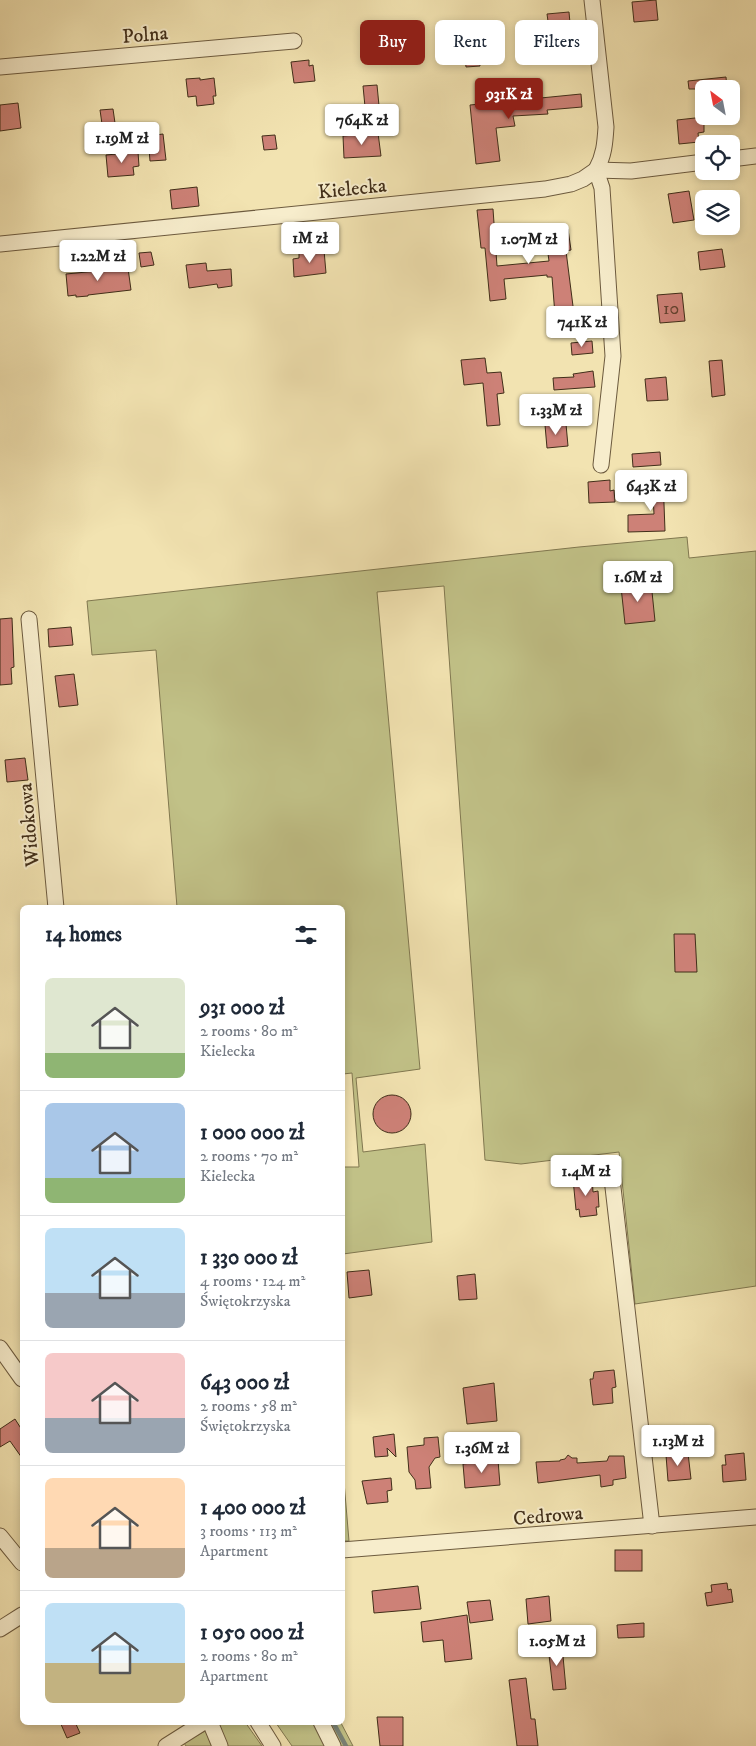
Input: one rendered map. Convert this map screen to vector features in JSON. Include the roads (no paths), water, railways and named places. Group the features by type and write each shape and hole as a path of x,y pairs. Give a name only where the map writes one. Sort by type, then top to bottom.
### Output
{"street":[{"path":"592,0 606,128 605,148 596,170 602,188 613,356 601,465"},
{"name":"Polna","path":"0,67 294,41"},
{"path":"740,158 756,156"},
{"path":"596,170 631,172 695,163"},
{"name":"Kielecka","path":"0,244 545,189 571,184 583,179 596,170"},
{"name":"Widokowa","path":"30,618 56,905"},
{"path":"611,1170 652,1526"},
{"path":"0,1348 20,1376"},
{"name":"Cedrowa","path":"345,1550 756,1517"},
{"path":"0,1536 20,1561"},
{"path":"0,1629 20,1616"},
{"path":"166,1746 199,1725"},
{"path":"211,1725 220,1746"},
{"path":"260,1725 273,1746"},
{"path":"323,1725 333,1746"}],"waterway":[{"path":"335,1725 346,1746"}]}
